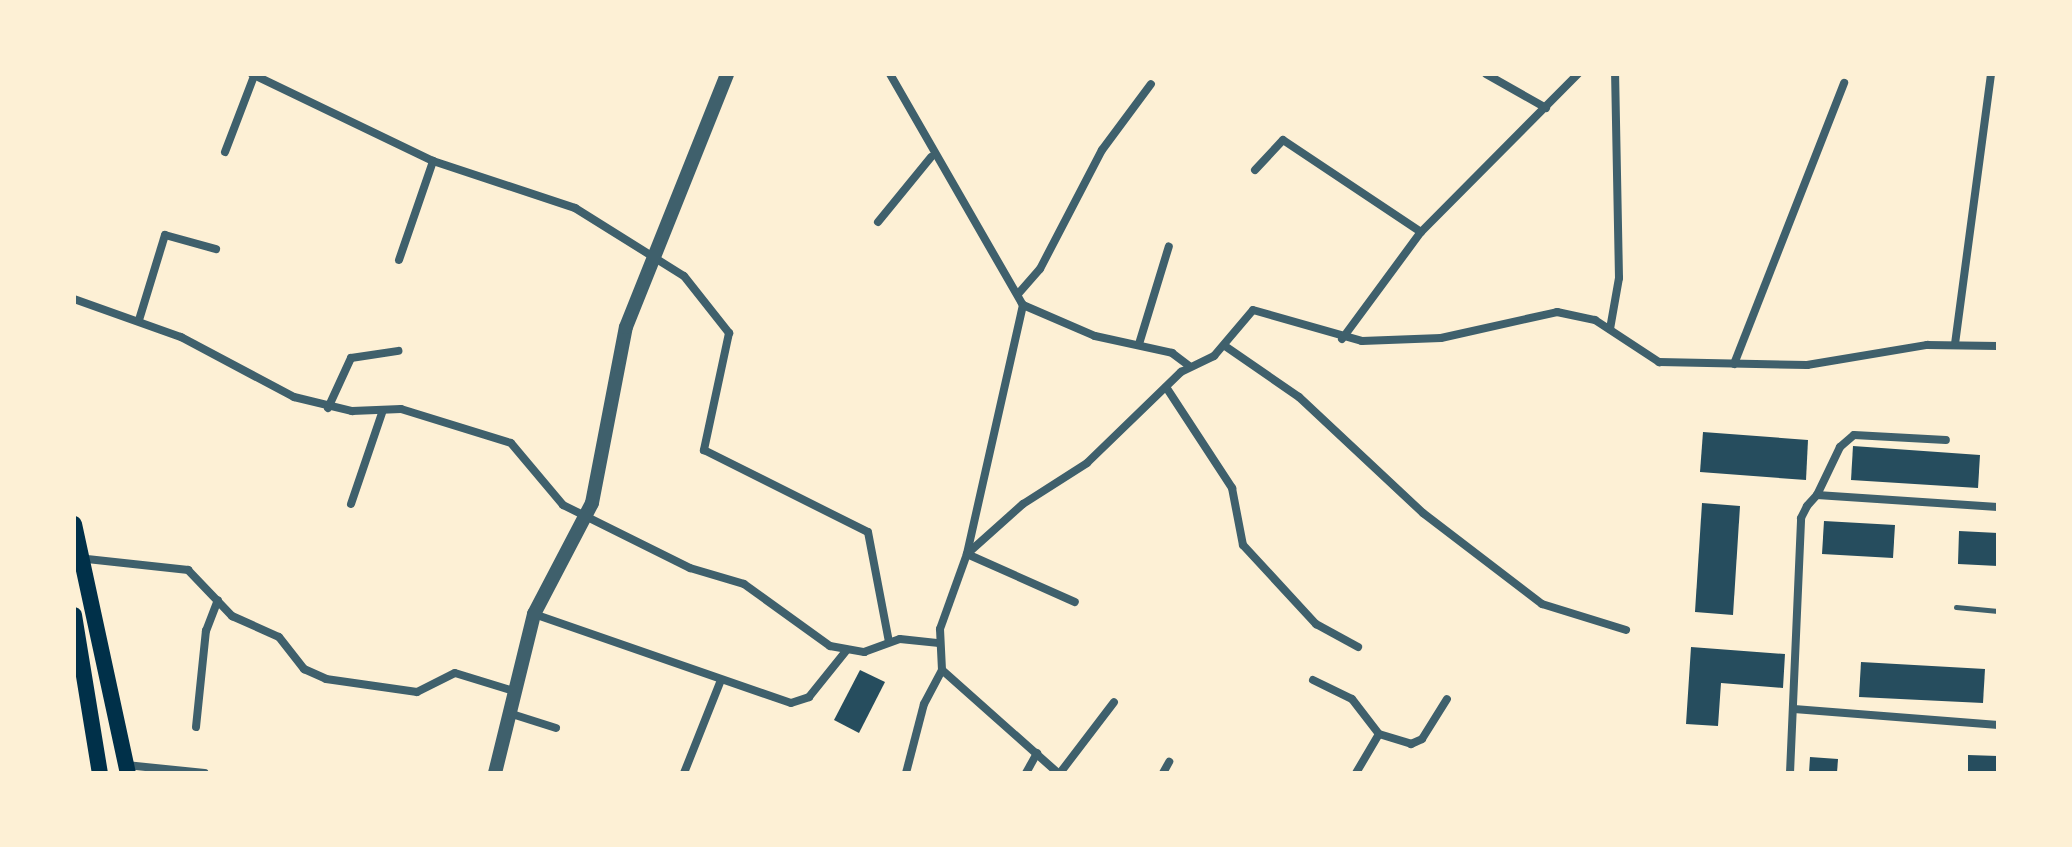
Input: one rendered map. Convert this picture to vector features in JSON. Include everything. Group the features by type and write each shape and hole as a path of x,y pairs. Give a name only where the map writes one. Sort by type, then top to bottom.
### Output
{"main road":[{"path":"74,524 87,559 127,769"},
{"path":"74,615 100,773"}],"street":[{"path":"495,773 515,715 534,614 586,517 626,327 727,74"},
{"path":"890,74 931,157 1019,293 1023,305 967,554 937,643 942,670 1059,773 1114,702"},
{"path":"1486,74 1546,108"},
{"path":"1342,339 1421,232 1578,74"},
{"path":"1610,329 1619,278 1615,74"},
{"path":"1955,344 1991,74"},
{"path":"225,152 253,75 433,161 575,208 653,253 704,295 729,333 704,450 868,532 889,642"},
{"path":"1734,364 1844,83"},
{"path":"1019,293 1040,269 1102,150 1151,84"},
{"path":"1255,170 1283,140 1421,232"},
{"path":"878,222 931,157"},
{"path":"399,260 433,161"},
{"path":"139,320 165,235 216,249"},
{"path":"1139,344 1169,246"},
{"path":"74,299 139,320 275,391 328,408 435,416 511,443 552,497 690,568 744,584 846,651"},
{"path":"1023,305 1095,336 1172,353 1189,366"},
{"path":"967,554 1023,504 1087,463 1189,366 1225,346 1259,309 1342,339 1441,338 1557,312 1610,329 1646,359 1734,364 1829,363 1955,344 1998,346"},
{"path":"1225,346 1299,397 1423,513 1542,604 1626,630"},
{"path":"328,408 351,358 398,351"},
{"path":"1166,387 1232,488 1243,545 1316,624 1358,647"},
{"path":"351,504 383,410"},
{"path":"1790,773 1801,518 1817,495 1840,447 1854,435 1946,440"},
{"path":"1817,495 1998,507"},
{"path":"967,554 1075,602"},
{"path":"87,559 188,570 239,621 279,637 304,669 326,679 417,692 455,673 518,693"},
{"path":"196,727 206,631 218,600"},
{"path":"534,614 721,680 801,703 846,651 889,642 937,643"},
{"path":"906,773 924,704 942,670"},
{"path":"684,773 721,680"},
{"path":"1313,680 1352,699 1379,734 1411,744 1422,739 1447,699"},
{"path":"1794,709 1998,725"},
{"path":"515,715 556,728"},
{"path":"1356,773 1379,734"},
{"path":"1026,773 1037,753"},
{"path":"1163,773 1169,762"},
{"path":"127,769 205,773"}],"lane":[{"path":"1956,607 1998,611"}],"building":[{"path":"1703,432 1808,440 1806,480 1700,472"},
{"path":"1853,446 1980,455 1978,488 1851,480"},
{"path":"1702,503 1740,506 1733,615 1695,612"},
{"path":"1824,521 1895,525 1893,558 1822,554"},
{"path":"1959,531 1998,533 1998,566 1958,564"},
{"path":"1691,647 1785,654 1783,688 1721,683 1718,726 1686,724"},
{"path":"1861,662 1985,669 1983,703 1859,697"},
{"path":"860,670 885,682 859,733 834,720"},
{"path":"1968,755 1998,756 1998,773 1968,773"},
{"path":"1810,757 1838,759 1837,773 1809,773"}]}
